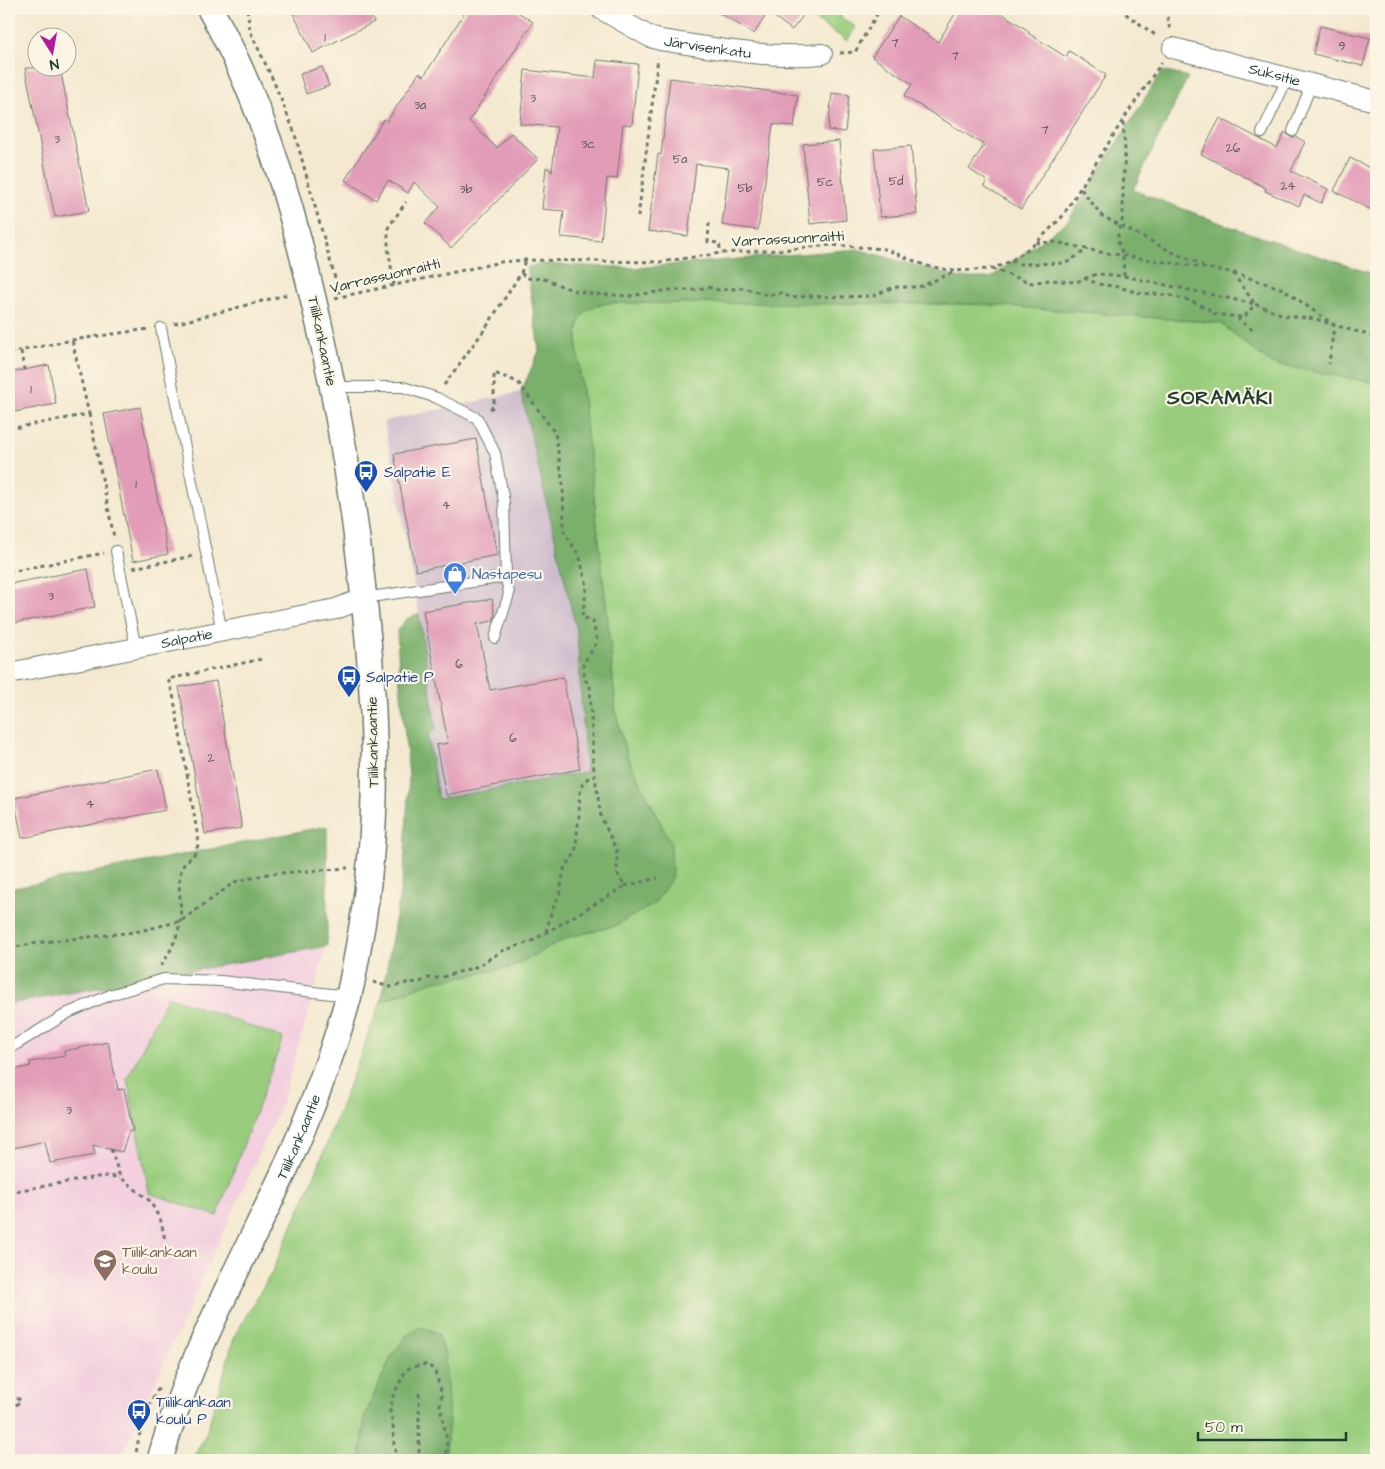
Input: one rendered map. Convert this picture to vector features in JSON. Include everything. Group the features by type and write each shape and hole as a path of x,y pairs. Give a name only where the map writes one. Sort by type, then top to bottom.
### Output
{"street":[{"name":"Tiilikankaantie","path":"160,1460 195,1357 302,1128 351,985 365,911 372,849 375,792 374,717 364,598 350,486 333,386 305,306 272,147 244,76 210,9"},
{"name":"Järvisenkatu","path":"601,9 650,37 660,40 758,55 799,56 822,54"},
{"name":"Suksitie","path":"1173,48 1376,101"},
{"name":"Salpatie","path":"9,673 336,610 364,598"}],"lane":[{"path":"1262,133 1287,79"},
{"path":"1293,131 1311,85"},
{"path":"161,328 222,632"},
{"path":"333,386 403,387 437,398 477,418 495,453 504,502 506,577 509,594 495,638"},
{"path":"116,551 136,648"},
{"path":"364,598 506,577"},
{"path":"10,1048 68,1013 110,995 164,979 351,985"}],"path":[{"path":"822,54 856,52 880,9"},
{"path":"1119,9 1173,48"},
{"path":"638,216 660,40"},
{"name":"Varrassuonraitti","path":"305,306 340,296 501,262 524,260 660,262 721,253 832,245 885,249 927,266 956,271 992,269 1011,261 1036,243 1062,217 1123,120 1173,48"},
{"path":"1123,120 1125,150 1122,189 1123,217 1117,239 1123,255 1124,276"},
{"path":"1081,189 1102,216 1170,251 1210,268"},
{"path":"394,285 388,247 388,228 406,202"},
{"path":"709,223 708,242 718,243 721,253"},
{"path":"1036,243 1056,242 1123,255 1232,272 1282,289 1334,325"},
{"path":"1011,261 1019,264 1066,263 1089,249"},
{"path":"437,398 521,273 524,260"},
{"path":"992,269 1032,283 1049,280 1076,282 1097,274 1124,276 1255,304 1286,316 1316,319 1376,337"},
{"path":"521,273 527,278 544,279 572,290 592,294 629,296 670,290 696,290 707,287 718,290 744,288 767,295 781,293 792,298 806,296 872,296 894,287 919,287 956,271"},
{"path":"1232,272 1255,304"},
{"path":"1084,278 1098,284 1119,287 1139,293 1169,295 1184,299 1208,308 1214,314 1245,316 1255,304"},
{"path":"291,293 305,306"},
{"path":"1240,317 1239,320 1253,330"},
{"path":"1330,364 1334,325"},
{"path":"9,572 116,551 89,414 72,340"},
{"path":"20,351 24,370"},
{"path":"477,418 494,406 494,373 518,382 555,433 563,484 564,532 579,555 587,586 582,617 593,622 596,642 583,664 584,680 590,685 593,763 601,817 617,851 617,873 625,886"},
{"path":"9,429 89,414"},
{"path":"120,571 206,554"},
{"path":"149,982 175,940 181,920 179,885 183,867 188,859 193,857 199,843 173,694 168,679 262,659"},
{"path":"546,932 552,910 560,893 564,869 576,849 578,804 582,785 587,779 595,776"},
{"path":"9,948 42,942 135,932 181,920 235,882 268,874 356,867"},
{"path":"351,985 390,987 420,982 428,978 440,978 478,966 502,951 532,941 625,886 658,878"},
{"path":"111,1149 120,1177 150,1201 161,1221 165,1240"},
{"path":"9,1192 103,1176 120,1177"},
{"path":"399,1460 394,1447 390,1406 399,1382 406,1370 422,1364 428,1364 435,1372 442,1393 440,1406 447,1440 446,1460"},
{"path":"135,1460 139,1432 149,1402 163,1380"},
{"path":"419,1393 419,1460"},
{"path":"9,1396 21,1400 9,1413"}],"shaded area":[{"path":"521,392 577,633 586,773 438,799 428,736 436,728 412,572 384,421"},
{"name":"Tiilikankaan koulu","path":"327,946 282,1103 120,1460 9,1460 9,1004"}],"green space":[{"path":"816,9 839,9 843,11 840,17 856,27 847,41 811,17"},
{"path":"1162,71 1188,77 1133,190 1234,228 1376,275 1376,383 1272,364 1220,323 980,304 608,303 591,308 585,312 579,322 577,346 608,622 616,714 627,756 671,844 672,878 654,904 615,926 569,937 509,968 431,982 381,1001 404,870 409,776 397,631 406,619 419,614 436,728 428,736 438,799 586,772 577,633 521,392 539,351 527,267 540,264 636,268 857,249 960,278 990,278 1068,221"},
{"path":"608,303 980,304 1220,323 1272,364 1376,383 1376,1460 445,1460 449,1419 406,1336 391,1357 365,1416 360,1460 192,1460 206,1434 235,1335 272,1272 316,1172 381,1001 431,982 509,968 569,937 615,926 671,844 627,756 616,714 608,622 577,346 579,322 585,312 598,305"},
{"path":"327,826 327,946 9,1004 9,889"},
{"path":"168,996 283,1038 217,1216 149,1193 127,1079"},
{"path":"421,1327 438,1333 445,1355 449,1419 445,1460 360,1460 365,1416 391,1357 406,1336"}],"building":[{"path":"291,9 368,9 374,22 313,53"},
{"path":"467,9 513,9 533,22 469,121 497,148 511,133 538,159 451,248 425,223 440,207 414,182 408,193 388,180 376,200 345,180 384,119 387,121 419,73 424,76"},
{"path":"713,9 808,9 792,30 768,12 754,34"},
{"path":"958,9 995,9 1066,57 1069,51 1106,75 1021,209 984,186 987,181 969,169 984,145 904,96 912,84 872,57 899,16 938,42"},
{"path":"1320,26 1370,38 1363,66 1313,54"},
{"path":"597,60 638,64 632,125 623,124 617,179 607,178 601,241 561,237 564,211 542,209 546,167 552,172 557,127 520,124 525,70 595,78"},
{"path":"322,67 329,86 306,94 300,74"},
{"path":"25,68 28,68 28,78 62,78 89,211 55,217"},
{"path":"670,78 798,95 794,127 773,124 758,230 722,225 729,168 696,164 688,236 648,231 658,154 661,155"},
{"path":"832,93 849,95 845,132 828,130"},
{"path":"1220,118 1277,148 1285,132 1290,137 1296,137 1305,142 1291,171 1328,189 1321,203 1304,195 1299,206 1265,191 1266,188 1201,154"},
{"path":"839,141 846,220 810,224 803,144"},
{"path":"911,146 917,214 880,217 874,149"},
{"path":"1350,158 1376,171 1376,212 1334,191"},
{"path":"49,365 56,404 9,413 9,373"},
{"path":"140,407 168,554 133,561 104,414"},
{"path":"476,439 497,555 416,571 394,454"},
{"path":"88,569 95,607 9,624 9,584"},
{"path":"492,599 495,615 493,621 477,624 490,690 563,677 580,769 446,795 436,745 448,743 423,611"},
{"path":"216,681 242,828 205,834 179,687"},
{"path":"158,769 166,810 22,838 14,798"},
{"path":"108,1042 118,1090 124,1089 133,1131 129,1131 122,1152 93,1145 95,1155 50,1163 45,1141 9,1149 9,1071 31,1066 30,1062 65,1056 64,1051"}],"place":[{"name":"Salpatie E","path":"366,493"},
{"name":"Nastapesu","path":"455,595"},
{"name":"Salpatie P","path":"349,698"},
{"name":"Tiilikankaan koulu","path":"105,1282"},
{"name":"Tiilikankaan koulu P","path":"139,1432"}],"district":[{"name":"SORAMÄKI","path":"1220,398"}]}
